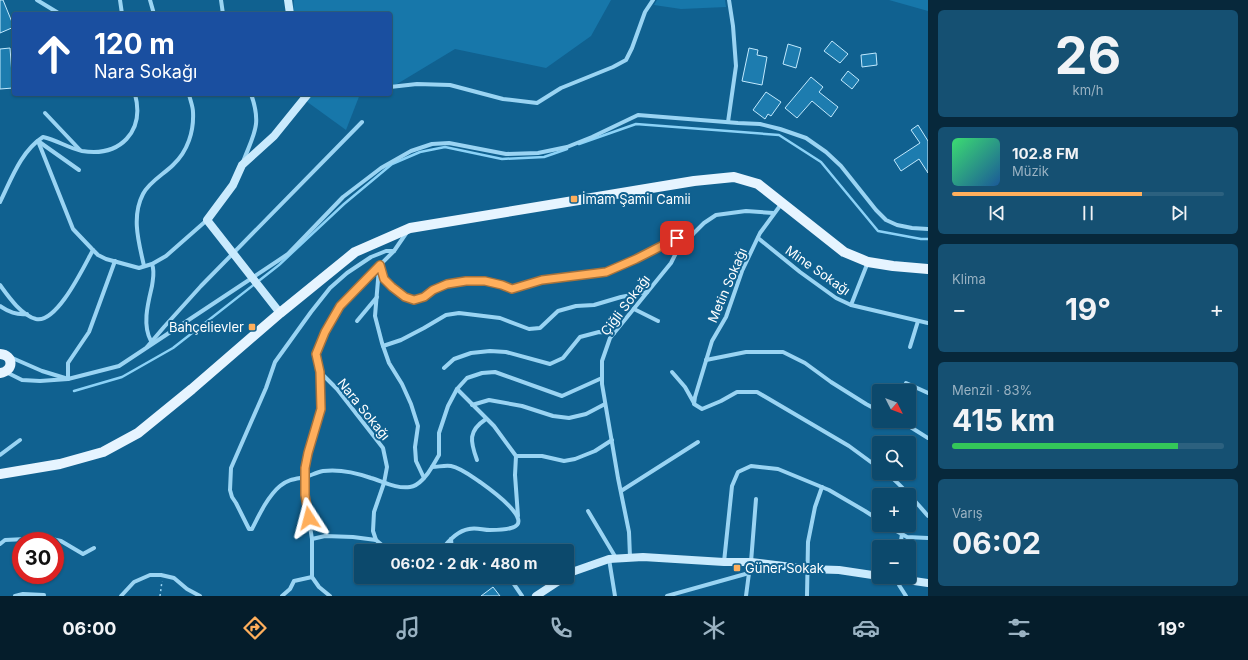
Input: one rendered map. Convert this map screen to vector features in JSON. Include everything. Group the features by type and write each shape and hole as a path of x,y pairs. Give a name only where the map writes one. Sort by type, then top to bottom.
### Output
{"main road":[{"path":"0,474 60,464 103,452 138,433 355,252 410,228 694,181 734,177 758,184 844,252 868,262 928,269"},
{"path":"0,384 2,372 10,368 11,362 8,356 2,354"}],"street":[{"path":"37,0 57,12"},
{"path":"120,0 122,12"},
{"path":"150,0 153,12"},
{"path":"221,0 223,12"},
{"path":"288,0 290,12"},
{"path":"392,87 417,84 450,85 503,99 538,103 561,88 613,67 626,60 645,12 653,0"},
{"path":"728,122 736,66 733,26 729,0"},
{"path":"0,202 14,173 25,155 38,141 44,137 66,146 92,152 105,151 117,147 134,129 137,116 135,96"},
{"path":"144,266 137,235 139,207 143,194 159,176 175,164 188,145 192,131 193,110 190,96"},
{"path":"38,141 73,229 98,255 106,259 139,268 152,264 166,256 207,220 233,186 255,134 257,115 252,96"},
{"path":"242,165 274,136 306,96"},
{"path":"45,113 80,150"},
{"path":"2,372 22,380 40,381 68,379 119,366 255,282 288,254 343,198 381,168 411,151 432,144 449,143 506,154 538,153 568,147 638,115 760,124 780,128 806,138 826,152 841,166 876,210 886,220 897,225 928,229"},
{"path":"145,350 151,341 201,286 362,122"},
{"path":"38,141 79,170"},
{"name":"Metin Sokağı","path":"694,404 712,341 726,318 742,271 758,238 773,213 782,203"},
{"name":"Çiğli Sokağı","path":"630,557 629,532 605,404 602,378 602,361 610,338 671,263 678,249 704,223 716,215 746,212 773,213"},
{"path":"207,220 280,313"},
{"path":"330,596 319,587 312,577 312,539 305,495 305,468 321,409 320,372 316,354 325,332 340,306 394,251 410,228"},
{"path":"380,265 384,279 405,297 414,300 424,297 433,290 447,284 466,281 485,281 512,289 542,280 606,272 636,259 677,238 694,234"},
{"name":"Mine Sokağı","path":"758,238 800,272 836,298 851,305 928,323"},
{"path":"0,285 12,301 27,314 36,319 44,319 52,314 65,299 92,250"},
{"path":"394,251 386,250 371,257 347,273 330,288 275,362 266,388 231,468 230,490 232,497 250,529 252,530 266,504 279,487 286,481 323,471 338,470 372,478 396,486 411,487 424,478 439,455 439,433 448,406 457,389 467,378 482,373 494,372 562,396 602,378"},
{"path":"68,379 68,364 89,332 115,261"},
{"path":"851,305 868,262"},
{"path":"151,341 148,334 147,322 148,307 154,275 152,264"},
{"path":"380,265 375,316 383,346 411,404 418,426 415,447 416,461 424,478"},
{"path":"383,346 424,328 446,315 459,313 500,318 529,329 540,328 558,311 576,306 594,305 621,297 648,292"},
{"path":"357,321 377,297"},
{"path":"0,306 18,315 27,314"},
{"path":"634,309 658,321"},
{"path":"910,347 918,321"},
{"path":"444,368 454,359 471,353 490,351 506,352 550,364 563,358 580,338 599,332 614,333"},
{"path":"706,360 746,352 783,352 805,363 831,382 872,407"},
{"path":"2,354 42,371 68,379"},
{"name":"Nara Sokağı","path":"320,372 337,389 362,423 384,448 387,467 384,483 374,512 373,531 376,540"},
{"path":"672,372 685,388 694,404 702,409 737,392 758,392 849,446 872,463"},
{"path":"906,382 928,393"},
{"path":"447,544 456,533 469,529 490,530 512,528 516,526 518,522 515,475 516,456 494,426 457,389"},
{"path":"472,405 489,400 522,406 553,416 569,418 586,414 605,404"},
{"path":"477,460 472,445 473,431 477,425 486,418"},
{"path":"912,428 928,438"},
{"path":"0,455 20,440"},
{"path":"516,456 542,456 564,461 575,459 595,451 612,440"},
{"path":"621,491 698,442"},
{"path":"432,467 450,466 460,470 483,484 515,511 518,516"},
{"path":"724,562 732,486 738,472 751,466 778,469 822,487 872,515"},
{"path":"896,480 928,516"},
{"path":"807,596 808,542 815,507 822,487"},
{"path":"746,596 751,562 756,499"},
{"path":"588,511 613,558 615,596"},
{"path":"898,532 908,537 928,538"},
{"path":"901,540 902,534"},
{"path":"312,539 324,536 353,537 376,540 381,544"},
{"path":"0,544 5,540 47,538 60,541 83,554 94,548"},
{"path":"451,539 451,544"},
{"path":"574,571 613,558 643,557 724,562 751,562 808,569 839,570 872,575"},
{"path":"666,596 749,573"},
{"path":"121,596 134,582 150,575 174,578 187,589 200,596"},
{"path":"282,596 290,589 294,581 312,577"},
{"path":"916,581 928,583"},
{"path":"514,584 522,596"},
{"path":"536,596 554,584"},
{"path":"898,584 906,596"},
{"path":"15,596 23,594 44,595"}],"path":[{"path":"160,596 163,576"}],"shaded area":[{"path":"294,0 611,0 591,36 546,68 455,49 397,84 392,85 392,12 293,12"},
{"path":"657,0 725,0 726,7 681,9 654,5"},
{"path":"889,0 928,0 928,11"},
{"path":"310,96 359,96 346,130 306,101"}],"building":[{"path":"0,0 3,0 12,22 12,28 0,33"},
{"path":"832,41 848,54 840,63 824,51"},
{"path":"788,44 801,48 796,68 783,64"},
{"path":"10,48 12,88 0,89 0,49"},
{"path":"749,48 758,50 757,55 767,57 762,85 742,81"},
{"path":"876,53 877,65 862,67 861,55"},
{"path":"848,71 859,80 852,89 841,80"},
{"path":"811,77 823,87 819,92 838,107 831,117 812,101 797,118 785,108"},
{"path":"766,92 781,102 771,116 768,114 765,119 753,110"},
{"path":"918,125 928,141 928,173 919,159 901,171 894,160 920,143 911,130"},
{"path":"493,587 500,596 481,596"}],"waterway":[{"path":"579,144 636,124 779,135 821,162 878,231 928,239"},
{"path":"74,391 122,377 173,348 279,265 344,204 392,164 420,152 445,147 502,159 544,157 567,149"}],"place":[{"name":"İmam Şamil Camii","path":"574,199"},
{"name":"Bahçelievler","path":"252,327"},
{"name":"Güner Sokak","path":"737,568"}],"route":[{"path":"309,518 305,495 305,468 321,409 320,372 316,354 325,332 340,306 380,265 384,279 405,297 414,300 424,297 433,290 447,284 466,281 485,281 512,289 542,280 606,272 636,259 652,249 677,238"}]}
